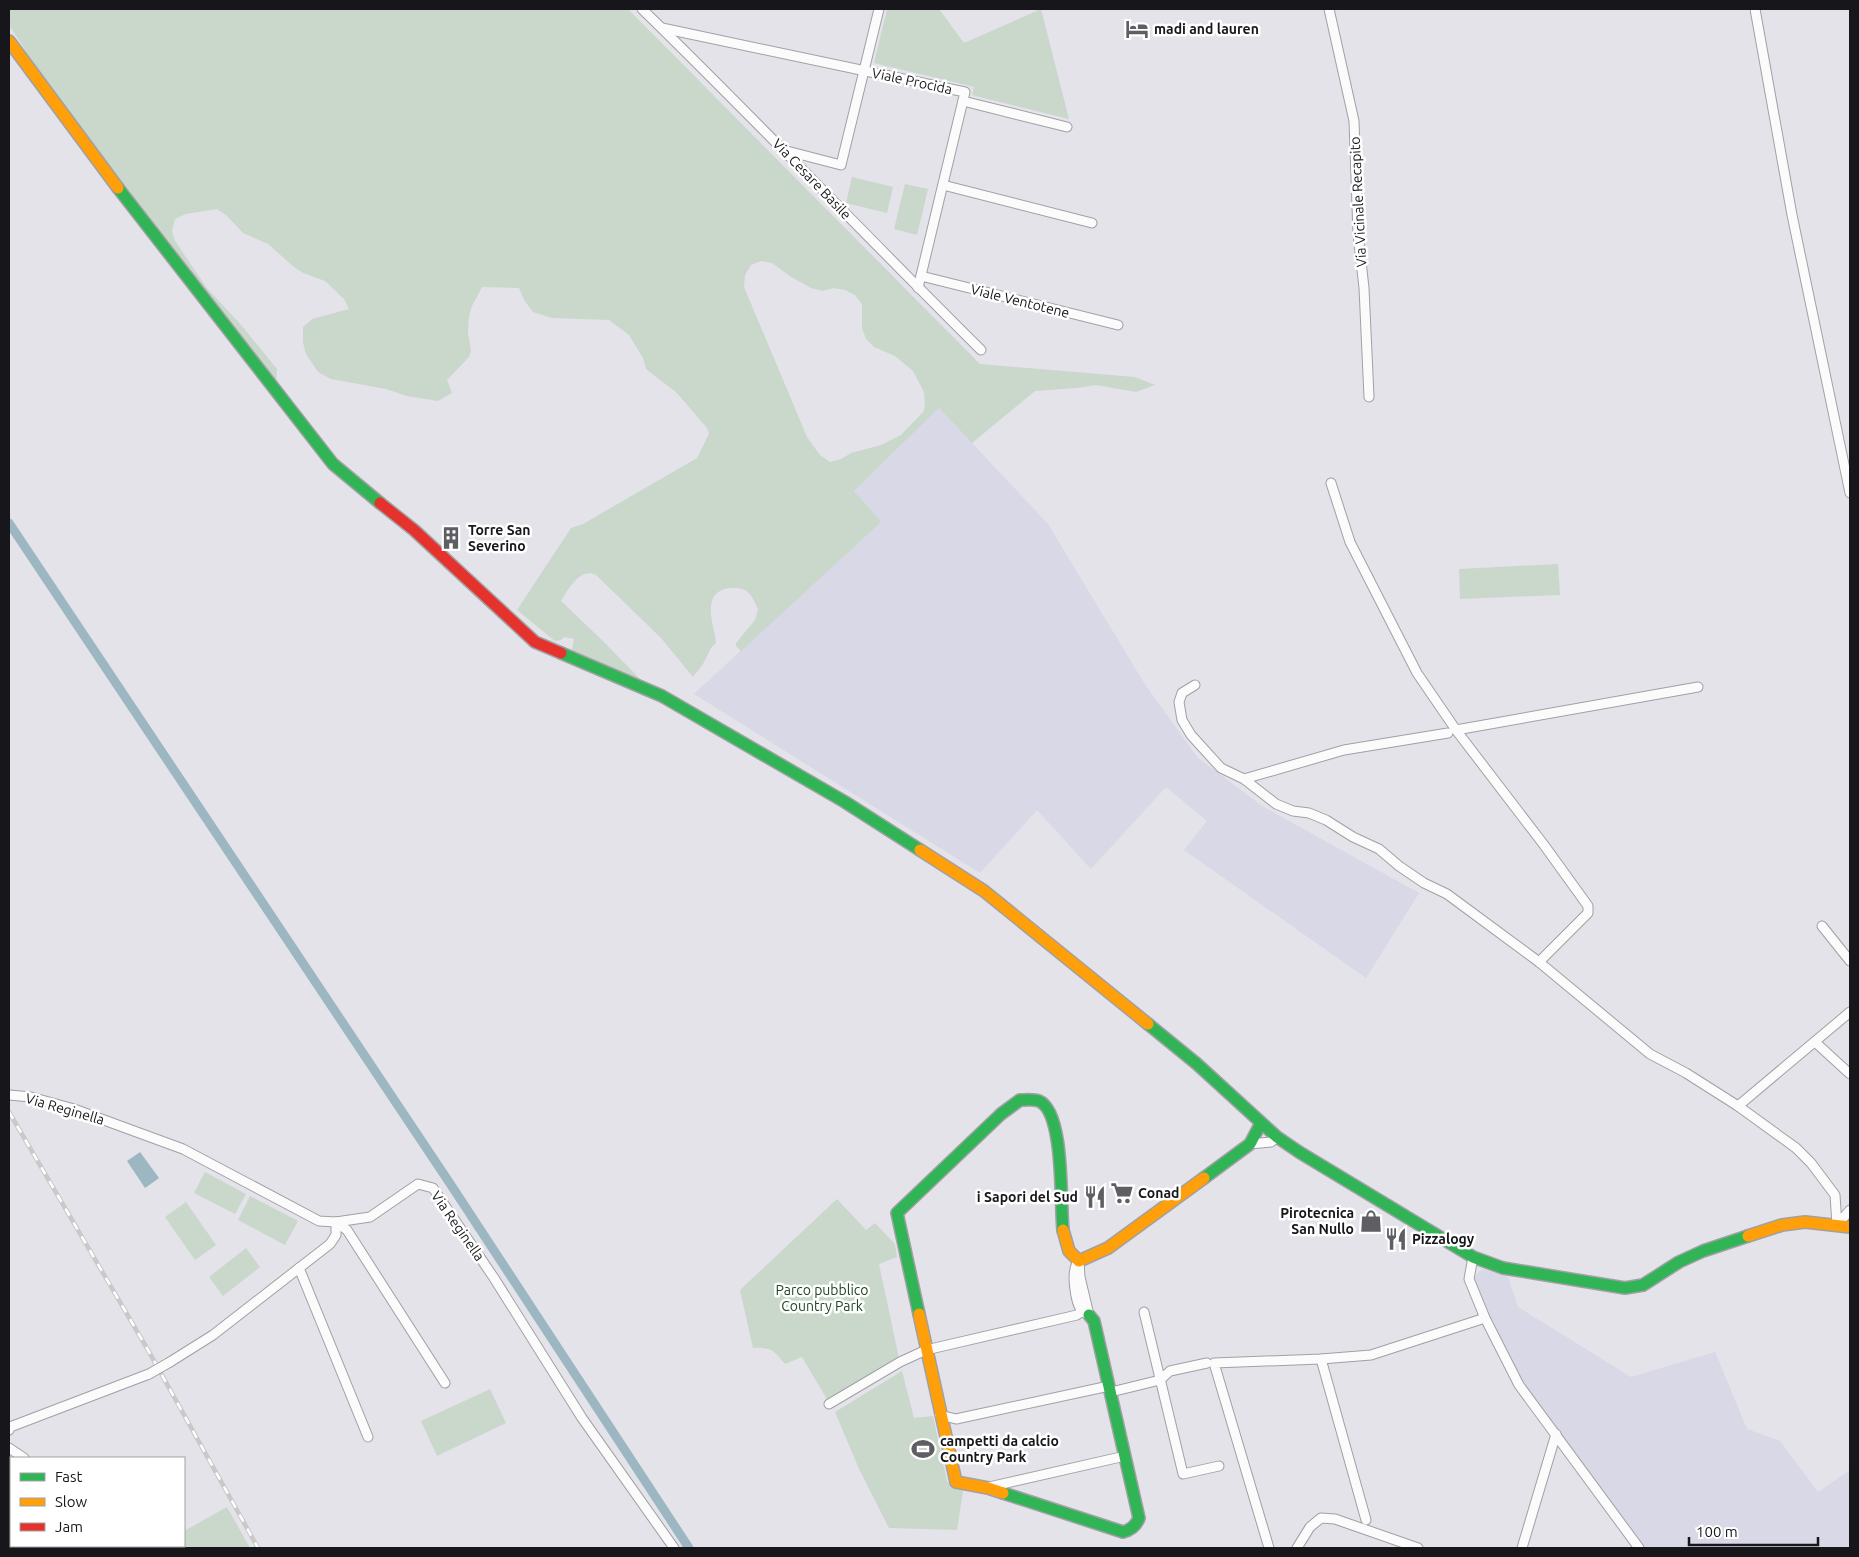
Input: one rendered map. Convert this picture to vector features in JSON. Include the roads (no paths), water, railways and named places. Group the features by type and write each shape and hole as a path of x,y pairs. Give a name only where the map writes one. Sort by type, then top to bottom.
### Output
{"street":[{"name":"Via Cesare Basile","path":"642,9 786,151 918,288 981,350"},
{"path":"786,151 842,165 879,9"},
{"name":"Via Vicinale Recapito","path":"1328,9 1354,121 1358,234 1364,288 1369,397"},
{"path":"1755,9 1792,215 1850,492"},
{"name":"Viale Procida","path":"662,28 965,92 918,288"},
{"path":"9,41 136,213 333,464 414,530 535,642 662,696 845,802 984,891 1197,1064 1277,1137 1299,1152 1473,1257 1503,1268 1625,1288 1643,1285 1680,1262 1703,1251 1782,1225 1805,1222 1850,1227"},
{"path":"963,101 1067,127"},
{"path":"943,185 1092,223"},
{"name":"Viale Ventotene","path":"921,276 1118,326"},
{"path":"1331,483 1350,542 1417,673 1452,731 1544,845 1588,906 1588,913 1539,962"},
{"path":"1195,685 1182,693 1179,702 1182,720 1191,735 1221,768 1244,778 1276,804 1326,820 1379,849 1418,878 1447,894 1539,962 1650,1054 1686,1073 1738,1106 1796,1148 1811,1163 1834,1195 1837,1225"},
{"path":"1244,778 1344,750 1698,686"},
{"path":"1822,926 1850,961"},
{"path":"1738,1106 1850,1012"},
{"path":"1815,1042 1850,1074"},
{"name":"Via Reginella","path":"9,1095 31,1097 74,1109 184,1149 319,1221 336,1222 370,1218 418,1184 433,1188 494,1278 582,1418 674,1548"},
{"path":"1020,1100 1039,1101 1049,1110 1056,1128 1060,1164 1061,1219 1067,1249 1071,1257 1079,1261 1086,1313 1094,1321 1139,1518 1135,1526 1124,1532 988,1488 956,1482 897,1213 1001,1114 1020,1100"},
{"path":"1079,1261 1108,1248 1250,1144 1261,1123"},
{"path":"1250,1144 1271,1142 1277,1137"},
{"path":"1837,1225 1850,1210"},
{"path":"9,1430 10,1427 150,1374 213,1336 330,1244 336,1236 336,1222"},
{"path":"336,1222 347,1230 445,1383"},
{"path":"1473,1257 1469,1279 1484,1318 1519,1385 1639,1548"},
{"path":"299,1268 368,1438"},
{"path":"1144,1312 1183,1474 1219,1466"},
{"path":"829,1404 900,1362 926,1350 1086,1313"},
{"path":"1269,1548 1214,1363 1322,1359 1371,1355 1484,1318"},
{"path":"1322,1359 1366,1520"},
{"path":"940,1415 956,1419 1160,1380 1170,1371 1207,1363"},
{"path":"1522,1548 1556,1434"},
{"path":"9,1448 22,1457"},
{"path":"988,1488 1125,1456"},
{"path":"1296,1548 1310,1527 1321,1518 1335,1519 1418,1548"}],"water":[{"path":"140,1152 159,1178 145,1188 127,1161"}],"waterway":[{"path":"9,523 453,1188 689,1548"}],"railway":[{"path":"9,1112 148,1350 258,1548"}],"place":[{"name":"madi and lauren","path":"1137,29"},
{"name":"Torre San Severino","path":"451,538"},
{"name":"Conad","path":"1122,1193"},
{"name":"i Sapori del Sud","path":"1095,1197"},
{"name":"Pirotecnica San Nullo","path":"1371,1221"},
{"name":"Pizzalogy","path":"1396,1239"},
{"name":"campetti da calcio Country Park","path":"923,1449"}],"park label":[{"name":"Parco pubblico Country Park","path":"822,1298"}]}
